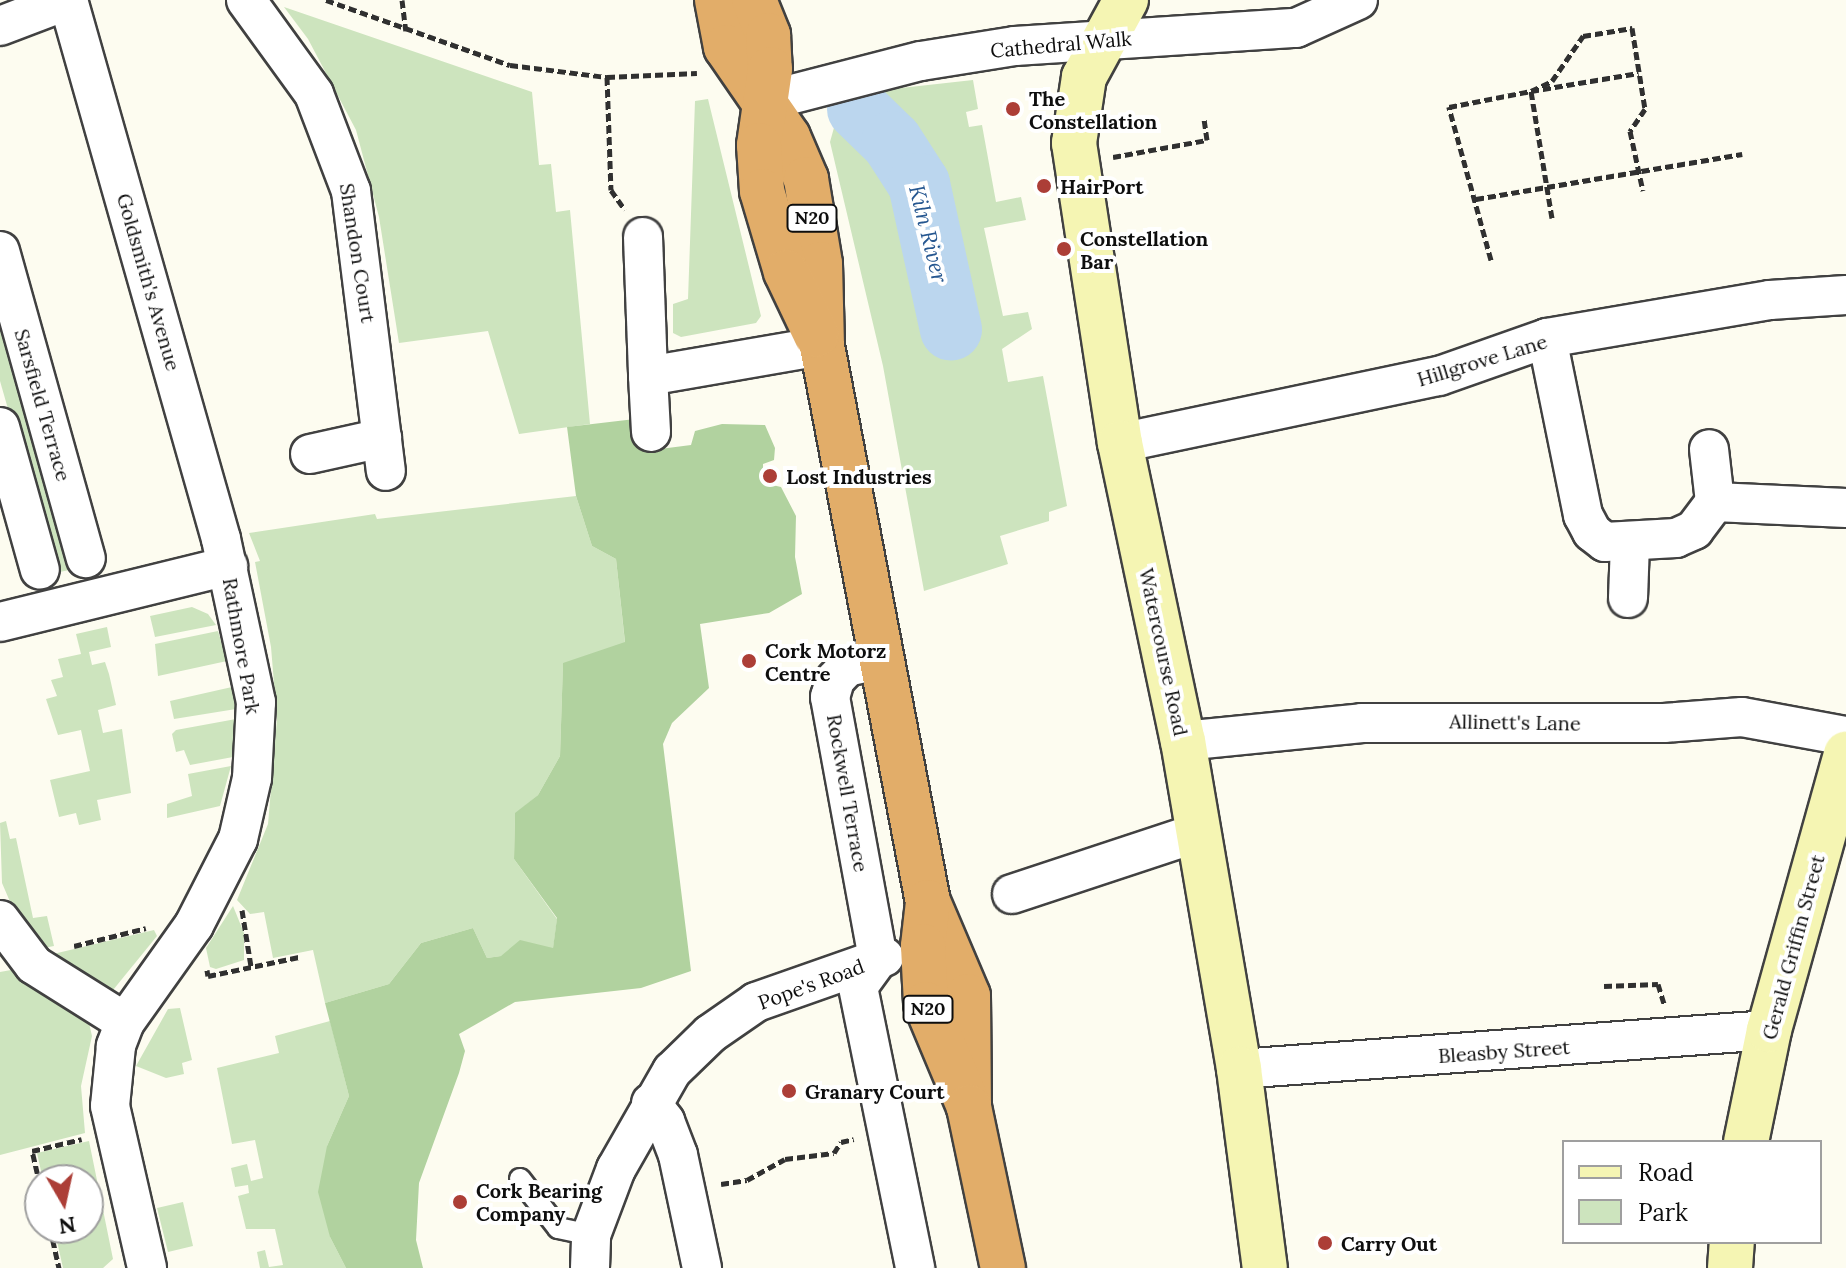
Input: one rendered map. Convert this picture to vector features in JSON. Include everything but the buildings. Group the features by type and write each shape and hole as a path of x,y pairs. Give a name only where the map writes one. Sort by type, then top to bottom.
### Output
{"highway":[{"name":"N20","path":"717,0 726,47 788,137 806,179 820,264 822,346 935,944 926,1004 969,1107 1003,1268"},
{"path":"754,0 768,35 770,69 762,102"}],"street":[{"path":"0,26 68,0"},
{"name":"Goldsmith's Avenue","path":"68,0 228,566"},
{"name":"Shandon Court","path":"246,0 298,69 337,145 359,232 384,454 310,454"},
{"name":"Watercourse Road","path":"1126,0 1101,40 1084,77 1074,143 1120,443 1183,741 1199,832 1239,1069 1265,1268"},
{"name":"Cathedral Walk","path":"762,102 921,61 1015,46 1296,28 1358,0"},
{"path":"643,237 651,432"},
{"name":"Sarsfield Terrace","path":"0,251 86,558"},
{"name":"Hillgrove Lane","path":"1120,443 1439,376 1547,338 1770,300 1846,295"},
{"path":"1547,338 1583,515 1592,532 1605,542 1630,544 1694,530 1715,502 1709,449"},
{"path":"648,376 822,346"},
{"path":"0,427 40,570"},
{"path":"1715,502 1846,508"},
{"path":"1628,598 1630,544"},
{"name":"Rathmore Park","path":"0,622 228,566 256,702 249,793 238,839 220,879 125,1022 112,1068 110,1106 147,1268"},
{"name":"Rockwell Terrace","path":"878,959 830,697 835,680 847,667 882,659"},
{"name":"Allinett's Lane","path":"1183,741 1362,723 1664,723 1742,717 1846,736"},
{"name":"Gerald Griffin Street","path":"1746,1140 1769,1030 1846,754"},
{"path":"1012,894 1199,832"},
{"path":"0,920 34,965 125,1022"},
{"name":"Pope's Road","path":"590,1252 623,1154 651,1103 672,1071 730,1017 800,984 935,944"},
{"path":"878,959 858,987 915,1268"},
{"name":"Bleasby Street","path":"1239,1069 1769,1030"},
{"path":"651,1103 665,1121 678,1155 702,1268"},
{"path":"1730,1268 1732,1244"}],"lane":[{"path":"520,1179 558,1228 590,1252"}],"path":[{"path":"326,0 406,31 510,65 607,77 694,73"},
{"path":"402,0 406,31"},
{"path":"1531,91 1564,69 1583,36 1632,28 1645,109 1630,131 1643,191"},
{"path":"1491,260 1449,107 1639,73"},
{"path":"607,77 611,190 643,237"},
{"path":"1531,91 1552,218"},
{"path":"1077,163 1207,140 1204,118"},
{"path":"1476,199 1742,154"},
{"path":"233,901 247,917 251,966"},
{"path":"61,949 157,926"},
{"path":"204,957 208,976 299,957"},
{"path":"1604,986 1658,984 1667,1039"},
{"path":"747,1180 766,1165 834,1153 841,1142 889,1131"},
{"path":"35,1164 32,1151 88,1138"},
{"path":"54,1244 59,1268"}],"green space":[{"path":"284,7 532,92 539,165 551,164 556,212 570,210 590,424 519,434 488,331 399,343 379,217 356,130 308,39"},
{"path":"973,80 978,109 966,112 969,127 982,125 996,202 1021,197 1026,220 984,228 1003,316 1028,312 1032,329 1002,349 1008,382 1043,376 1067,506 1049,512 1049,521 1000,536 1008,564 924,591 883,366 830,142 840,106 874,91"},
{"path":"708,99 761,316 756,323 681,337 673,333 673,304 688,299 695,101"},
{"path":"0,314 74,569 55,573 0,381"},
{"path":"635,419 643,445 660,449 691,445 695,431 722,424 765,425 775,448 774,460 763,464 763,473 768,484 781,487 796,516 795,557 802,594 769,613 700,624 709,688 672,723 663,744 691,971 641,988 515,1002 459,1034 465,1051 419,1183 416,1240 423,1268 346,1268 330,1237 318,1192 327,1146 349,1096 325,1003 389,984 421,943 473,928 487,958 501,956 520,940 553,948 557,918 514,859 515,813 538,795 560,756 563,663 625,642 616,559 592,546 576,496 567,427"},
{"path":"576,496 592,546 616,559 625,643 563,664 560,756 538,795 515,814 514,859 557,919 553,949 487,958 473,928 421,943 389,984 325,1003 313,950 273,958 264,912 250,914 237,900 268,824 277,719 271,647 255,562 260,561 249,533 375,514 377,519"},
{"path":"192,607 208,614 216,625 155,637 150,616"},
{"path":"107,627 111,647 89,652 92,665 105,662 109,674 116,705 98,710 103,733 122,729 131,793 97,800 101,820 79,825 76,813 59,817 50,780 90,771 81,730 58,735 46,699 57,696 51,680 63,677 58,659 81,654 76,634"},
{"path":"218,631 227,661 158,676 155,644"},
{"path":"232,687 236,709 174,719 170,701"},
{"path":"236,719 233,757 190,765 184,750 176,752 172,734 176,730"},
{"path":"231,766 220,806 167,818 167,804 192,796 188,774"},
{"path":"6,821 10,839 16,838 33,918 47,916 54,946 38,949 20,925 2,883 0,823"},
{"path":"233,906 244,933 244,960 216,969 210,967 206,948"},
{"path":"154,930 157,936 109,995 49,955"},
{"path":"11,970 78,1013 89,1023 92,1036 81,1086 85,1133 0,1155 0,972"},
{"path":"180,1008 192,1060 182,1063 184,1074 166,1078 136,1066 168,1009"},
{"path":"330,1021 349,1096 327,1146 330,1237 346,1268 260,1268 257,1252 265,1250 269,1267 283,1265 275,1229 246,1229 238,1196 249,1193 248,1185 235,1187 231,1168 247,1164 251,1181 263,1178 255,1140 232,1144 217,1068 279,1053 275,1036"},
{"path":"89,1141 94,1164 39,1164 37,1153"},
{"path":"183,1202 193,1246 168,1252 157,1208"},
{"path":"104,1215 113,1259 103,1268 63,1268 58,1244 104,1244"}],"waterway":[{"name":"Kiln River","path":"858,109 892,142 919,184 951,330"}],"place":[{"name":"The Constellation","path":"1013,109"},
{"name":"HairPort","path":"1044,186"},
{"name":"Constellation Bar","path":"1064,249"},
{"name":"Lost Industries","path":"770,476"},
{"name":"Cork Motorz Centre","path":"749,661"},
{"name":"Granary Court","path":"789,1091"},
{"name":"Cork Bearing Company","path":"460,1202"},
{"name":"Carry Out","path":"1325,1243"}]}
